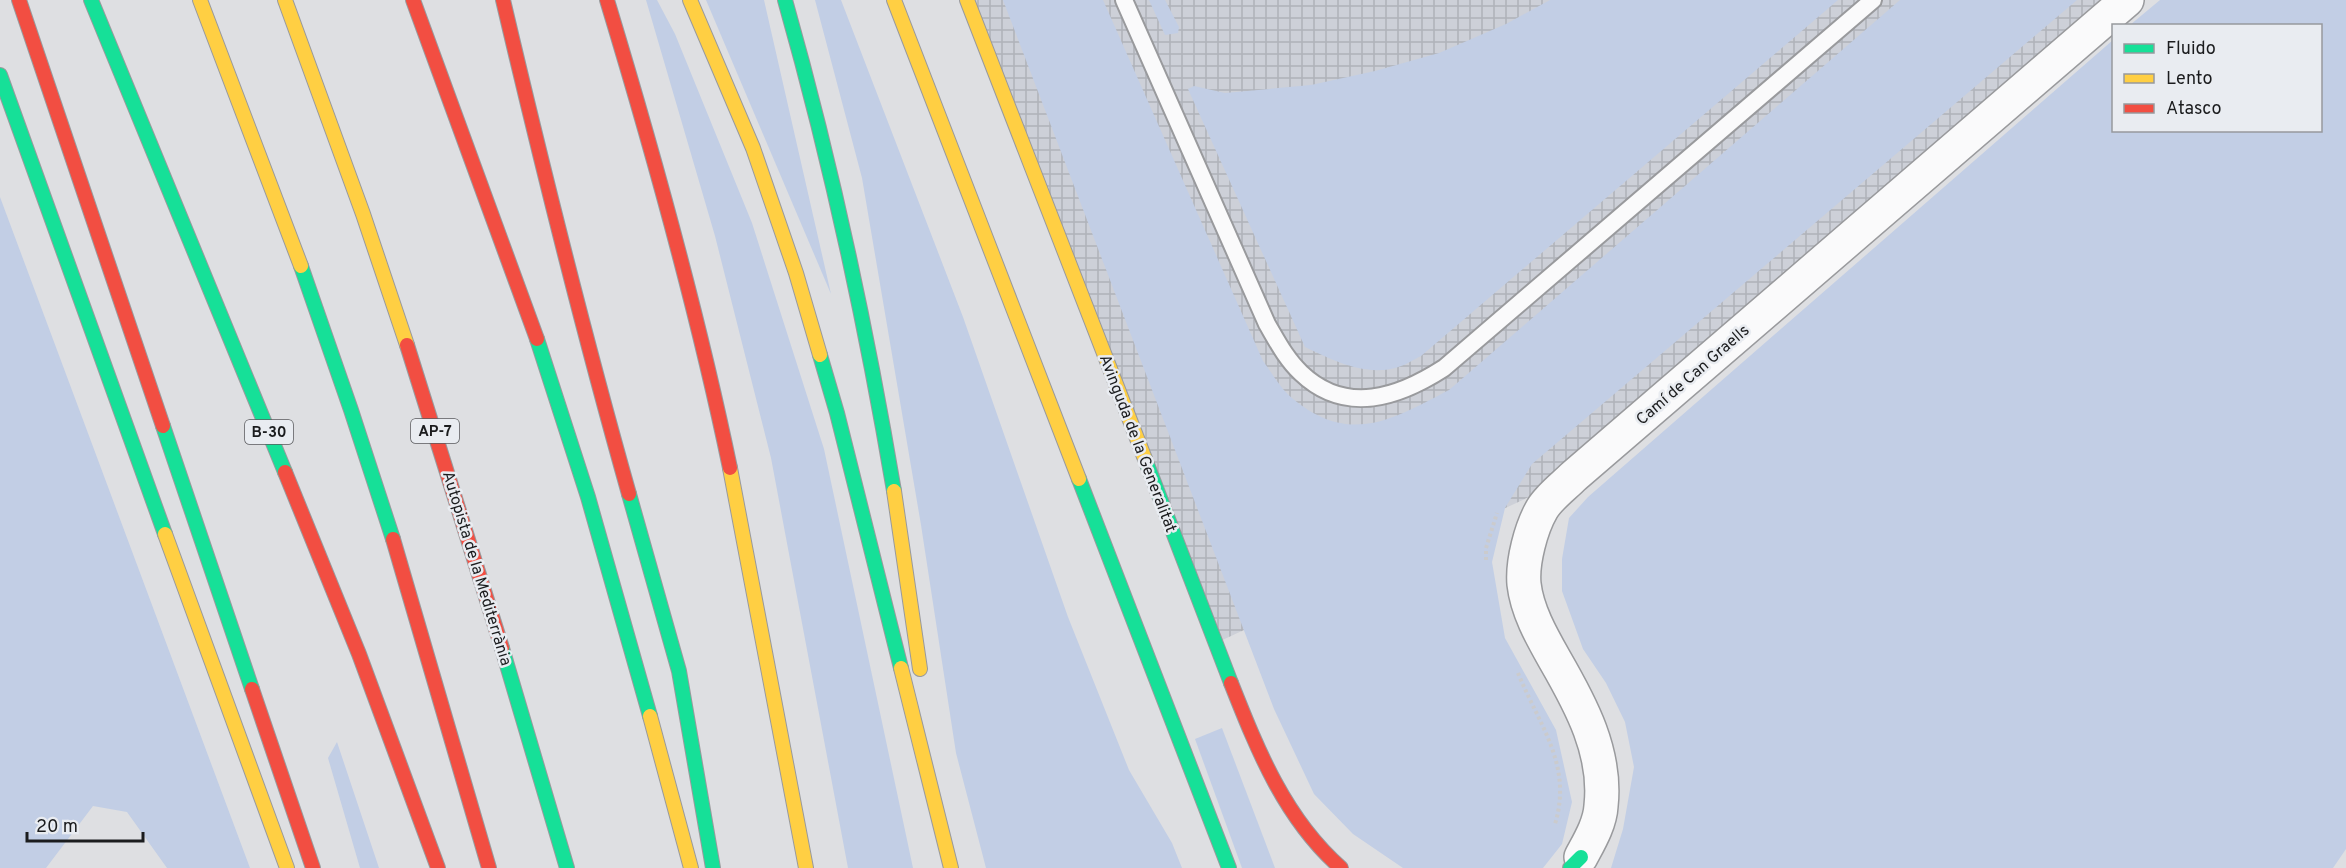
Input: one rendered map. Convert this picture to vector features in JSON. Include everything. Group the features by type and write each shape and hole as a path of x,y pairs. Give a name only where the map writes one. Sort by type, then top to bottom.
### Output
{"main road":[{"path":"19,0 313,868"},
{"name":"B-30","path":"91,0 360,654 438,868"},
{"path":"200,0 252,131 351,410 435,681 489,868"},
{"name":"Autopista de la Mediterrània","path":"285,0 367,226 437,435 495,619 567,868"},
{"path":"413,0 486,192 549,376 624,620 691,868"},
{"path":"503,0 540,161 593,367 679,671 713,868"},
{"path":"607,0 645,125 698,324 726,451 806,868"},
{"path":"690,0 753,148 796,273 837,412 951,868"},
{"path":"785,0 842,218 875,374 903,539 921,678"},
{"path":"894,0 1229,868"},
{"name":"Avinguda de la Generalitat","path":"967,0 1250,731 1287,807 1309,837 1341,868"},
{"path":"0,75 287,868"},
{"path":"924,702 943,841"}],"street":[{"name":"Camí de Can Graells","path":"1577,864 1593,835 1601,808 1599,759 1577,699 1544,641 1531,610 1524,583 1532,530 1543,507 1574,476 2127,0"}],"lane":[{"path":"1124,0 1267,324 1284,353 1301,373 1318,387 1335,394 1357,398 1400,393 1420,384 1444,368 1874,0"}],"shaded area":[{"path":"646,0 657,0 675,34 752,223 824,449 913,868 848,868 771,458 715,236"},
{"path":"706,0 764,0 831,294"},
{"path":"815,0 841,0 963,317 1068,617 1129,770 1172,843 1182,868 986,868 956,753 921,525 862,178"},
{"path":"962,0 2132,0 1574,476 1216,643"},
{"path":"1003,0 1103,0 1263,361 1288,394 1313,413 1333,421 1352,424 1370,423 1389,418 1449,390 1900,0 2077,0 1532,464 1505,508 1492,562 1505,638 1556,730 1572,802 1562,844 1543,868 1403,868 1353,834 1314,794 1274,709"},
{"path":"1149,0 1165,0 1179,27 1178,33 1165,35"},
{"path":"1550,0 1838,0 1421,356 1398,367 1372,370 1348,365 1305,347 1188,89 1194,86 1225,93 1311,85 1375,71 1439,53 1506,24"},
{"path":"2160,0 2346,0 2346,849 2333,868 1611,868 1623,829 1634,767 1625,722 1606,683 1583,649 1562,591 1562,559 1569,518 1588,497 2112,41 2112,132 2322,132 2322,24 2131,24"},
{"path":"0,197 250,868 167,868 127,812 93,806 46,868 0,868"},
{"path":"1222,728 1275,868 1242,868 1195,739"},
{"path":"337,742 379,868 360,868 328,758"}],"traffic: fast":[{"path":"91,0 285,472"},
{"path":"785,0 818,122 846,244 872,367 894,491"},
{"path":"0,75 165,534"},
{"path":"301,266 393,539"},
{"path":"537,339 588,497 650,716"},
{"path":"820,355 837,413 901,668"},
{"path":"163,426 252,689"},
{"path":"1145,459 1231,683"},
{"path":"1079,479 1229,868"},
{"path":"629,494 679,671 713,868"},
{"path":"502,648 567,868"},
{"path":"1570,868 1581,857"}],"traffic: slow":[{"path":"200,0 301,266"},
{"path":"285,0 363,214 407,345"},
{"path":"690,0 753,148 796,273 820,355"},
{"path":"894,0 1079,479"},
{"path":"967,0 1145,459"},
{"path":"730,468 806,868"},
{"path":"894,491 920,669"},
{"path":"165,534 287,868"},
{"path":"901,668 951,868"},
{"path":"650,716 691,868"}],"traffic: jam":[{"path":"19,0 163,426"},
{"path":"413,0 537,339"},
{"path":"503,0 563,248 629,494"},
{"path":"607,0 674,232 730,468"},
{"path":"407,345 502,648"},
{"path":"285,472 359,654 438,868"},
{"path":"393,539 489,868"},
{"path":"1231,683 1275,783 1304,828 1341,868"},
{"path":"252,689 313,868"}]}
